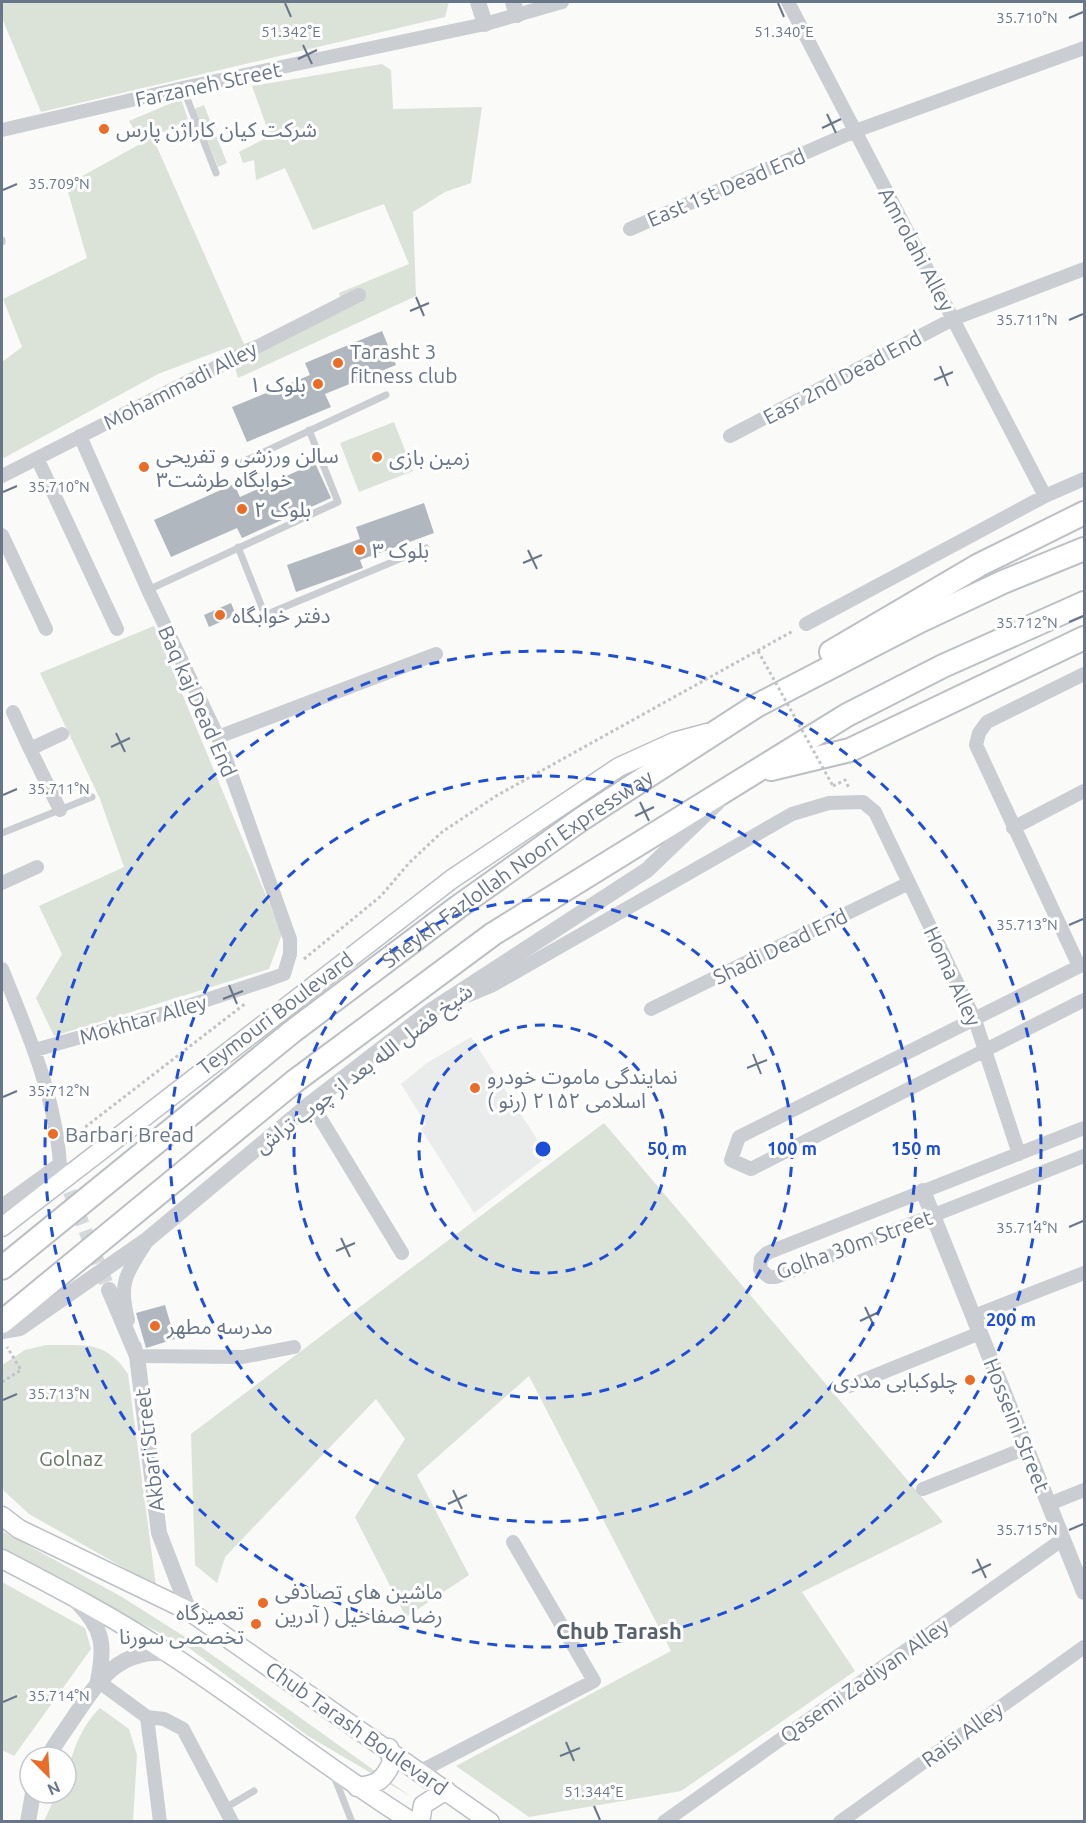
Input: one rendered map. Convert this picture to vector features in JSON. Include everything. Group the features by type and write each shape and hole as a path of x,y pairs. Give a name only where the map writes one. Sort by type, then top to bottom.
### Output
{"highway":[{"path":"756,706 833,651 903,608 979,566 1084,513"},
{"name":"Sheykh Fazlollah Noori Expressway","path":"2,1268 284,1039 458,907 583,818 756,706 920,621 1003,582 1084,549"},
{"name":"Sheykh Fazlollah Noori Expressway","path":"2,1322 295,1081 483,941 847,715 911,682 1084,603"},
{"path":"749,774 850,750 1084,638"},
{"path":"1056,653 1084,646"}],"main road":[{"name":"Teymouri Boulevard","path":"2,1227 236,1043 452,879 620,767 674,742 716,731"},
{"name":"Chub Tarash Boulevard","path":"2,1516 19,1529 189,1611 389,1748 490,1821"},
{"path":"2,1559 69,1593 168,1653 357,1787 412,1821"},
{"path":"357,1787 374,1785 382,1779 392,1762 389,1748"},
{"path":"420,1821 423,1806 446,1790"}],"street":[{"path":"478,2 485,24"},
{"name":"Farzaneh Street","path":"2,130 183,88 485,24 515,8 562,2"},
{"name":"Amrolahi Alley","path":"788,2 1045,496"},
{"name":"East 1st Dead End","path":"630,229 855,131 1084,48"},
{"name":"Easr 2nd Dead End","path":"730,436 953,319 1084,269"},
{"name":"Mohammadi Alley","path":"2,476 359,295"},
{"name":"Baq kaj Dead End","path":"80,436 148,590 218,737 290,939 290,954 285,974"},
{"path":"37,458 117,629"},
{"path":"806,624 1045,496 1084,479"},
{"path":"2,535 46,629"},
{"path":"218,737 436,654"},
{"path":"1084,674 987,722 979,733 976,745 1013,828 1082,965 739,1137 731,1160 751,1169 1084,1000"},
{"path":"13,712 60,810"},
{"path":"30,750 62,734"},
{"name":"شیخ فضل الله بعد از چوب تراش","path":"4,1338 148,1239 311,1103 429,1012 647,870 749,774"},
{"path":"1013,828 1084,791"},
{"name":"Homa Alley","path":"429,1012 493,985 792,814 808,807 863,801 875,812 975,1020 1019,1154"},
{"path":"2,883 37,867"},
{"name":"Shadi Dead End","path":"651,1009 909,883"},
{"path":"2,969 35,1050 56,1123 60,1166 2,1206"},
{"name":"Mokhtar Alley","path":"35,1050 176,1010 285,974"},
{"path":"311,1103 402,1253"},
{"name":"Golha 30m Street","path":"1084,1128 767,1253 761,1258 760,1269 769,1277 776,1277 1084,1156"},
{"name":"Hosseini Street","path":"923,1191 1084,1592"},
{"path":"148,1239 128,1272 121,1294 137,1356 243,1357 294,1347"},
{"path":"974,1316 1084,1273"},
{"name":"Akbari Street","path":"109,1290 137,1356 159,1533 189,1611"},
{"path":"849,1386 980,1333"},
{"path":"923,1489 1026,1448"},
{"path":"1049,1504 1084,1490"},
{"name":"Qasemi Zadiyan Alley","path":"664,1821 1063,1539"},
{"path":"421,1771 594,1681 513,1542"},
{"path":"69,1593 92,1618 99,1631 103,1650 98,1681"},
{"name":"Raisi Alley","path":"840,1821 1084,1647"},
{"path":"56,1745 98,1681 128,1657 153,1652 168,1653"},
{"path":"98,1681 147,1717 164,1719 183,1729 232,1821"},
{"path":"147,1717 160,1821"},
{"path":"28,1821 31,1805"}],"lane":[{"path":"183,88 216,173"},
{"path":"236,465 387,395"},
{"path":"148,590 338,502 309,430"},
{"path":"238,547 265,615 426,548"},
{"path":"2,833 92,797"},
{"path":"331,1768 352,1821"},
{"path":"225,1808 254,1791"}],"path":[{"path":"285,974 381,896 409,863 442,832 496,796 806,624"},
{"path":"758,651 833,786"},
{"path":"59,1147 248,1002"},
{"path":"2,1382 21,1370 4,1338"}],"shaded area":[{"path":"471,1037 548,1156 474,1213 421,1129 426,1124 401,1084 427,1063"}],"green space":[{"path":"2,2 449,2 445,17 41,112 2,18"},
{"path":"382,64 391,70 393,109 482,107 471,183 445,192 413,212 416,296 238,378 229,347 158,374 2,459 2,362 22,347 3,299 87,258 66,185 142,143 129,121 181,99 188,119 153,138 244,344 344,310 339,293 409,264 384,204 313,230 285,168 256,180 254,160 243,163 239,152 270,136 252,86"},
{"path":"204,105 227,163 218,167 194,109"},
{"name":"زمین بازی","path":"394,422 413,471 359,492 340,443"},
{"path":"154,626 282,934 269,969 54,1036 36,998 62,954 39,906 124,867 100,799 40,673"},
{"path":"604,1123 943,1522 802,1592 855,1671 681,1791 529,1817 456,1766 671,1651 529,1376 417,1475 469,1575 406,1617 355,1517 405,1439 376,1399 225,1557 217,1583 195,1565 191,1434"},
{"name":"Golnaz","path":"46,1345 82,1345 102,1350 111,1355 128,1374 156,1586 29,1514 2,1489 2,1365 25,1350"},
{"path":"2,1531 122,1597 201,1647 410,1796 308,1736 189,1648 2,1552"},
{"path":"2,1582 85,1628 91,1649 22,1745 18,1745 18,1750 14,1756 2,1750"},
{"path":"100,1708 129,1729 137,1755 133,1821 44,1821 51,1805 78,1805 76,1745"}],"building":[{"name":"بلوک ۱","path":"382,331 396,365 325,394 331,407 247,442 232,407 310,375 305,363"},
{"name":"بلوک ۲","path":"315,463 331,498 242,538 237,528 171,557 154,520 234,484 240,497"},
{"name":"بلوک ۳","path":"424,503 434,533 360,560 363,568 296,592 287,565 360,539 356,527"},
{"name":"دفتر خوابگاه","path":"231,603 236,615 209,627 204,615"},
{"name":"مدرسه مطهر","path":"165,1305 175,1339 146,1348 136,1313"}],"tunnel":[{"path":"62,1172 109,1290"}],"place":[{"name":"شرکت کیان‌ کاراژن پارس","path":"104,129"},
{"name":"Tarasht 3 fitness club","path":"338,363"},
{"name":"بلوک ۱","path":"318,384"},
{"name":"زمین بازی","path":"377,457"},
{"name":"سالن ورزشی و تفریحی خوابگاه طرشت۳","path":"144,467"},
{"name":"بلوک ۲","path":"242,509"},
{"name":"بلوک ۳","path":"360,550"},
{"name":"دفتر خوابگاه","path":"220,615"},
{"name":"نمایندگی ماموت خودرو ( رنو) اسلامی ۲۱۵۲","path":"475,1088"},
{"name":"Barbari Bread","path":"53,1134"},
{"name":"مدرسه مطهر","path":"155,1326"},
{"name":"چلوکبابی مددی","path":"970,1380"},
{"name":"ماشین های تصادفی رضا صفاخیل ( آدرین","path":"263,1603"},
{"name":"تعمیرگاه تخصصی سورنا","path":"256,1624"}],"district":[{"name":"Chub Tarash","path":"619,1630"}]}
